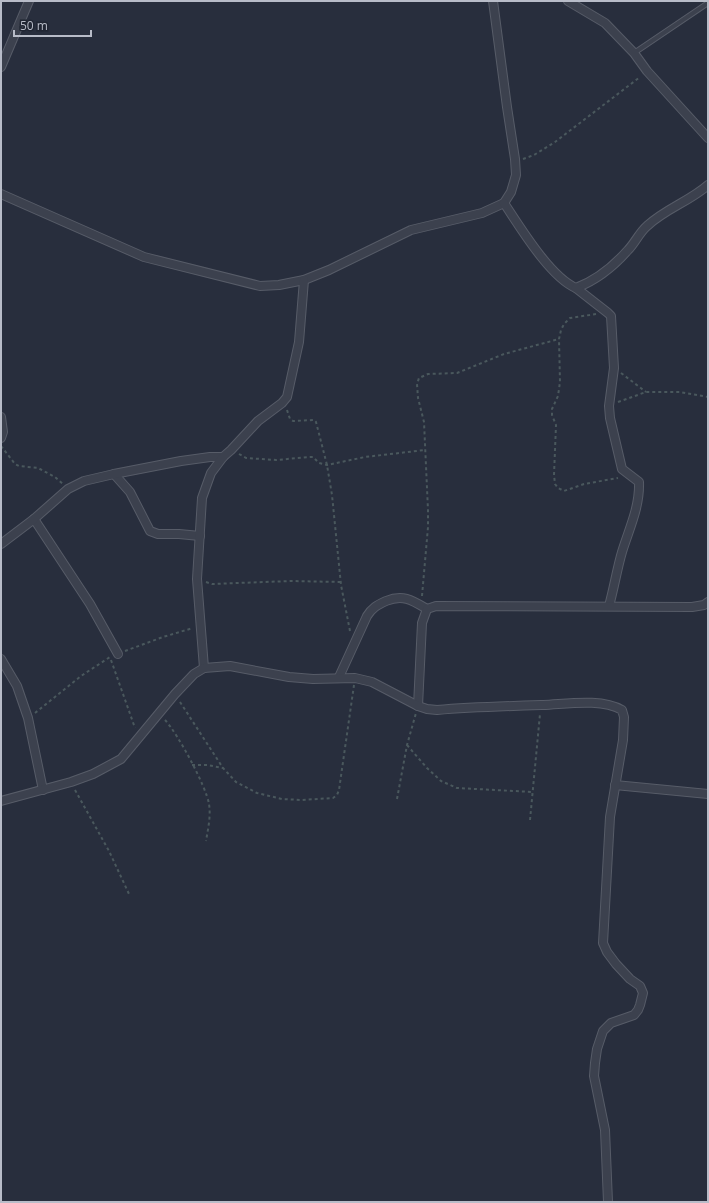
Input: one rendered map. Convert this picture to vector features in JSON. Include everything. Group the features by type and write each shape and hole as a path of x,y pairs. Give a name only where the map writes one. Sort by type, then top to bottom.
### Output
{"street":[{"path":"1,67 29,1"},
{"path":"1,194 144,257 260,286 279,285 304,280 329,270 411,230 482,213 504,203 511,192 516,175 493,1"},
{"path":"568,1 605,23 634,52 647,72 708,138"},
{"path":"576,288 589,283 604,274 628,250 646,226 708,185"},
{"path":"504,203 527,238 560,279 568,285 576,288 606,311 610,316 614,368 609,406 610,418 622,469 629,476 639,482 638,498 622,552 609,606"},
{"path":"204,668 198,579 202,498 211,472 223,457 258,421 287,397 299,342 304,280"},
{"path":"1,417 3,432 1,438"},
{"path":"1,544 34,519 68,488 84,481 181,461 210,457 223,457"},
{"path":"114,474 130,492 150,531 158,534 200,536"},
{"path":"34,519 90,604 114,656"},
{"path":"339,677 367,616 373,608 395,597 415,602 424,607 692,607 704,605 708,602"},
{"path":"418,706 424,607"},
{"path":"1,659 17,686 28,718 43,790"},
{"path":"1,801 71,782 93,774 121,759 175,694 194,674 204,668 230,666 289,677 313,679 339,677 355,678 372,682 418,706 427,709 437,710 497,706 594,703 615,706 622,710 624,717 622,740 610,817 604,943 607,952 616,964 630,979 640,986 643,993 638,1010 634,1015 611,1023 603,1031 595,1063 594,1076 605,1130 608,1202"},
{"path":"615,785 708,794"}],"lane":[{"path":"634,52 708,3"}],"path":[{"path":"515,159 524,159 534,155 555,142 647,72"},
{"path":"606,311 588,316 570,318 564,324 559,339 560,382 558,396 552,409 552,415 556,425 555,484 558,488 564,490 584,484 629,476"},
{"path":"424,607 428,527 424,422 418,398 417,384 419,378 428,374 456,373 504,354 559,339"},
{"path":"614,368 646,392"},
{"path":"609,406 646,392 680,392 708,397"},
{"path":"285,400 290,419 293,421 314,420 316,422 327,465 332,495 341,582 353,644"},
{"path":"1,446 15,464 38,468 47,472 68,488"},
{"path":"231,450 246,458 276,460 312,457 320,463 327,465 365,457 425,450"},
{"path":"198,579 212,584 291,581 341,582"},
{"path":"28,718 85,673 114,656 163,637 201,626"},
{"path":"114,656 139,738"},
{"path":"175,694 223,768 236,782 257,792 282,799 301,800 333,798 337,795 339,790 355,678"},
{"path":"530,820 541,705"},
{"path":"397,799 407,745 418,706"},
{"path":"158,714 167,722 176,735 204,786 210,817 206,841"},
{"path":"407,745 427,768 441,781 458,788 533,792"},
{"path":"192,765 207,765 223,768"},
{"path":"71,782 105,844 129,894"}]}
